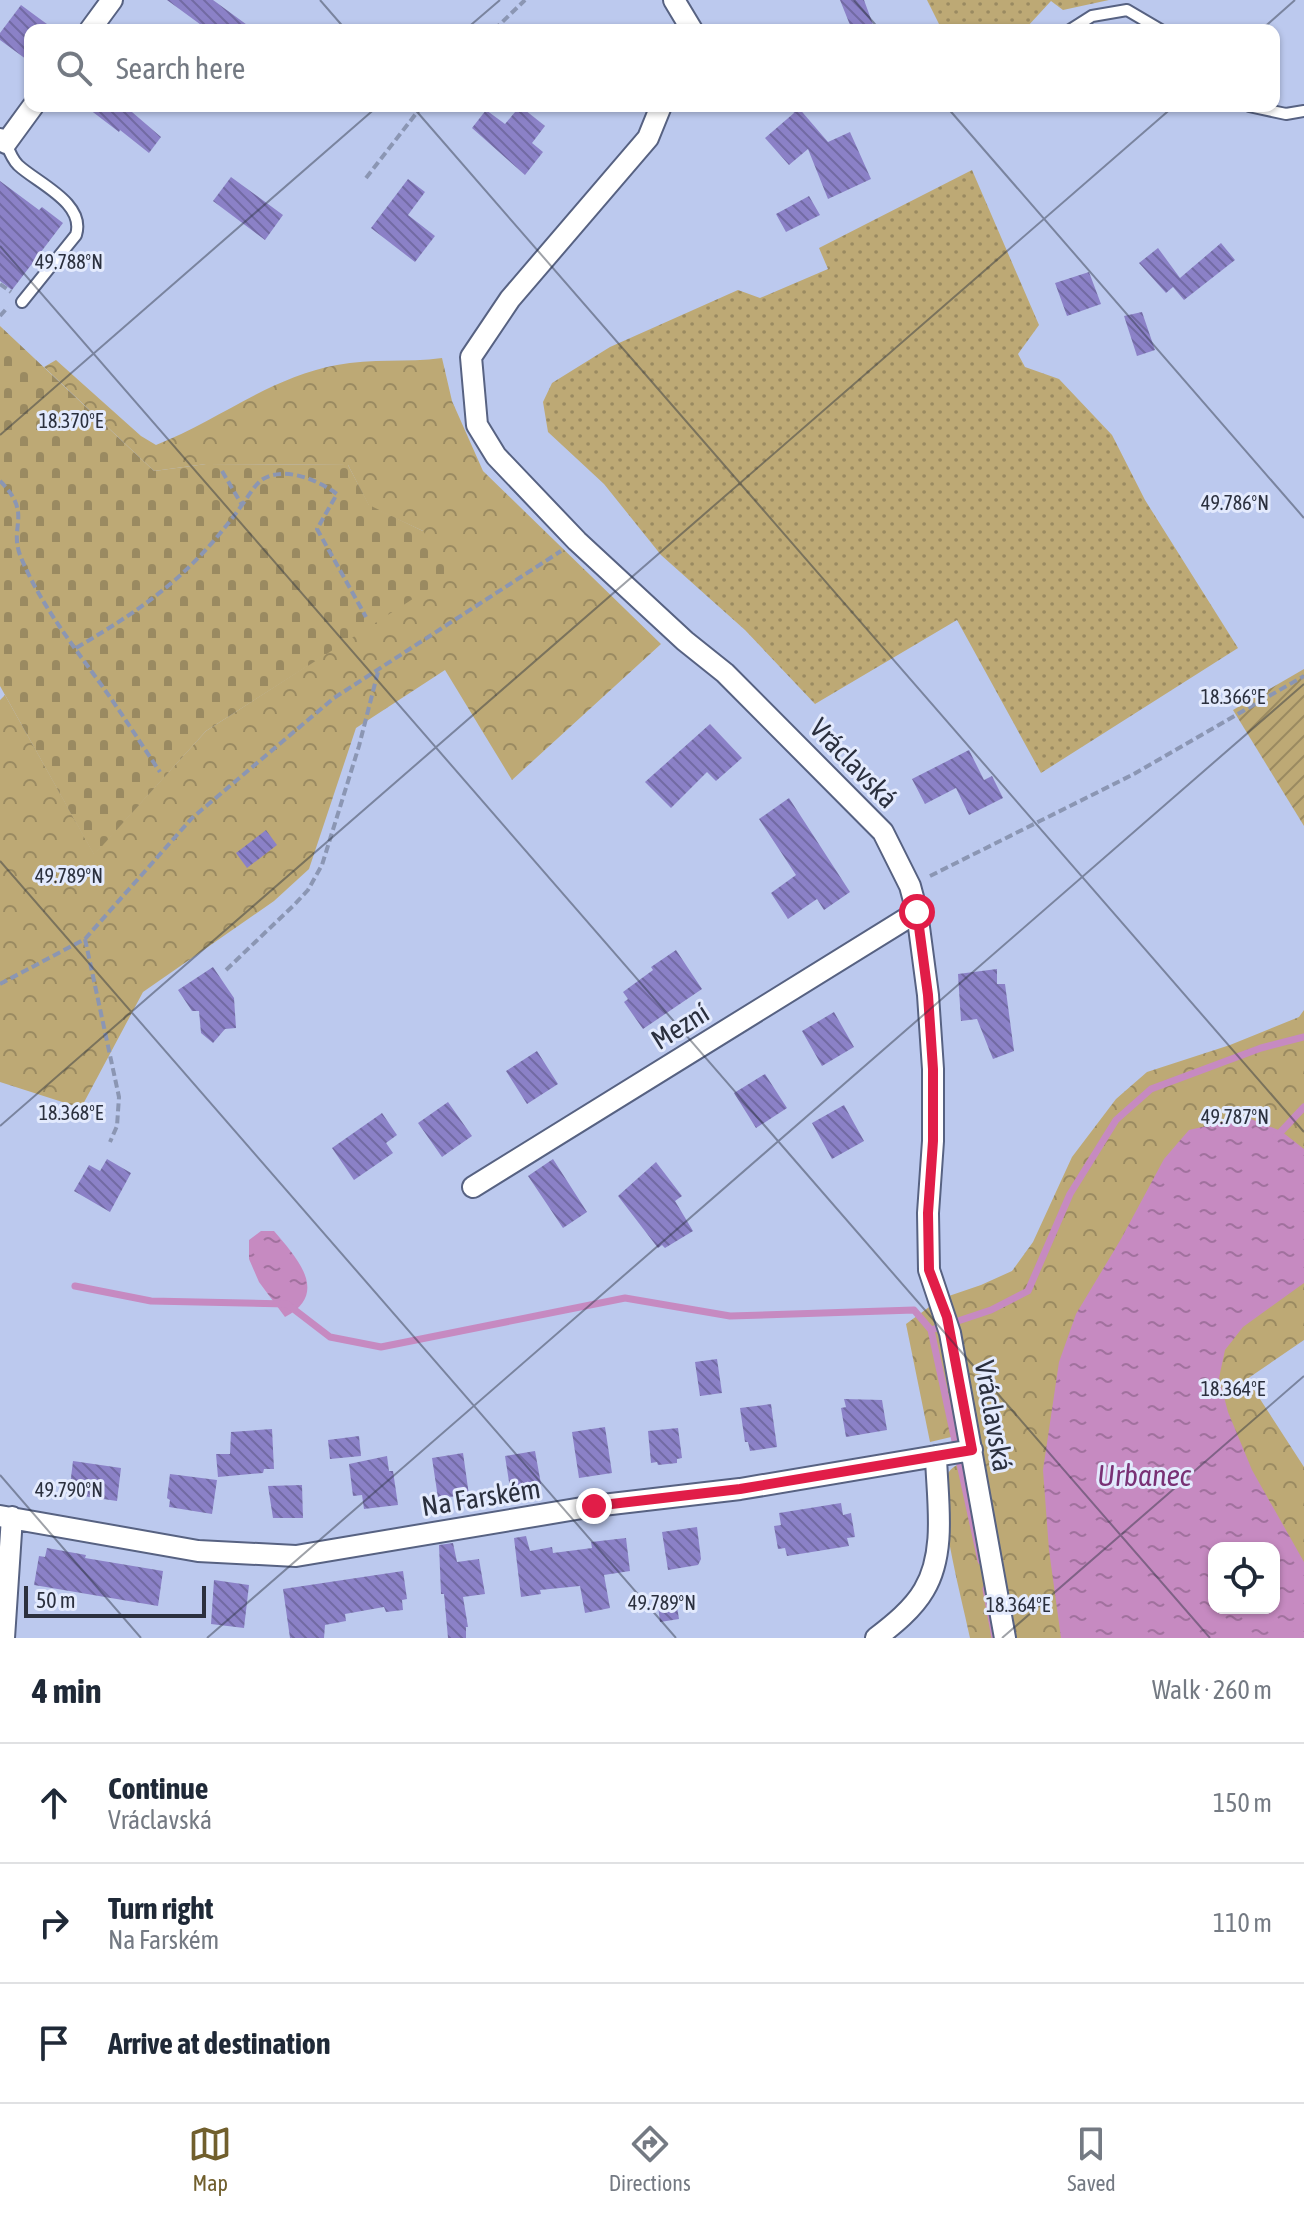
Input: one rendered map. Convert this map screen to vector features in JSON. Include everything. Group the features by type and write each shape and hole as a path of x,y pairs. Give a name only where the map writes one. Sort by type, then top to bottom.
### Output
{"street":[{"path":"94,24 112,0"},
{"path":"674,0 688,24"},
{"path":"3,141 28,112"},
{"name":"Vráclavská","path":"659,112 648,138 510,299 471,357 477,425 496,456 577,541 685,641 725,673 883,832 910,886 917,912 928,995 933,1069 929,1270 948,1325 955,1453 1005,1638"},
{"name":"Mezní","path":"473,1187 917,912"},
{"path":"876,1638 894,1624 924,1590 938,1551 955,1453"},
{"name":"Na Farském","path":"6,1516 198,1551 296,1556 594,1506 740,1489 955,1453"},
{"path":"4,1638 6,1516"}],"lane":[{"path":"1079,24 1092,16 1127,10 1151,24"},
{"path":"1277,112 1304,111"},
{"path":"3,141 16,164 66,203 78,221 76,235 22,302"}],"path":[{"path":"500,24 525,0"},
{"path":"366,178 417,112"},
{"path":"222,471 242,505"},
{"path":"75,648 144,607 181,577 215,542 261,479 280,474 319,481 337,494 317,529 366,617"},
{"path":"0,481 18,509 18,548 22,558 75,648 160,772"},
{"path":"0,984 85,939 192,818 334,698 577,541"},
{"path":"226,970 301,897 322,865 359,746 379,668"},
{"path":"910,886 1132,775 1304,676"},
{"path":"85,939 119,1097 117,1126 110,1142"}],"green space":[{"path":"927,0 1109,0 1063,10 1051,1 1030,24 939,24"},
{"path":"972,170 1039,325 1018,354 1025,367 1059,379 1112,435 1145,500 1238,648 1041,773 957,620 815,704 745,630 661,555 604,484 548,432 543,402 552,383 610,347 738,290 760,298 828,269 819,248"},
{"path":"0,326 154,471 206,464 348,465 369,505 423,531 452,574 206,731 94,855 0,686"},
{"path":"442,358 452,401 483,471 661,644 512,780 445,670 356,728 309,869 274,901 143,992 81,1108 0,1082 0,700 5,695 94,854 206,731 364,629 423,531 369,506 348,465 206,464 154,471 44,367 56,360 141,436 156,445 267,389 313,371 350,363"},
{"path":"1304,669 1304,826 1233,710"},
{"path":"1304,1010 1304,1340 1247,1379 1304,1467 1304,1638 1008,1638 968,1433 930,1442 906,1324 940,1299 1012,1271 1033,1242 1072,1157 1116,1099 1147,1072 1230,1045 1299,1017"},
{"path":"970,1459 1002,1638 970,1638 947,1530 944,1508 946,1477 953,1468"}],"water":[{"name":"Urbanec","path":"1246,1117 1281,1131 1304,1149 1304,1283 1243,1327 1225,1350 1219,1378 1228,1412 1252,1470 1304,1562 1304,1638 1061,1638 1049,1550 1043,1470 1059,1362 1076,1314 1164,1159 1189,1130"},
{"path":"261,1231 274,1231 292,1252 305,1275 306,1297 298,1308 285,1317 259,1282 249,1259 249,1240"}],"building":[{"path":"167,0 213,0 246,24 200,24"},
{"path":"840,0 864,0 873,24 850,24"},
{"path":"21,5 47,24 24,24 24,58 0,40 0,33"},
{"path":"93,112 132,112 161,137 149,153"},
{"path":"484,112 505,124 515,112 528,112 545,126 532,143 543,152 525,175 472,128"},
{"path":"802,112 828,142 850,132 871,179 828,199 808,149 789,165 765,138 794,113"},
{"path":"231,177 283,215 265,240 213,201"},
{"path":"408,179 425,192 408,215 435,236 415,262 371,228"},
{"path":"0,181 39,210 42,207 63,223 12,290 0,281"},
{"path":"809,196 820,215 786,232 776,214"},
{"path":"1221,243 1235,260 1184,300 1173,287 1166,293 1139,263 1158,248 1180,278"},
{"path":"1089,272 1101,304 1067,316 1055,283"},
{"path":"1142,312 1155,350 1137,356 1124,316"},
{"path":"710,724 742,758 716,781 707,772 671,808 645,782"},
{"path":"969,750 984,780 992,776 1003,798 969,815 956,788 925,804 912,779"},
{"path":"789,798 850,892 824,910 817,899 788,919 771,893 796,875 759,819"},
{"path":"266,830 277,845 247,868 236,853"},
{"path":"676,950 702,989 643,1029 624,1002 628,999 623,992"},
{"path":"213,967 234,998 236,1028 225,1029 213,1043 201,1033 199,1011 192,1011 178,990"},
{"path":"997,969 997,984 1005,984 1014,1051 993,1059 977,1019 961,1021 958,974"},
{"path":"834,1012 854,1047 822,1066 802,1031"},
{"path":"537,1051 558,1084 527,1104 506,1071"},
{"path":"765,1074 787,1108 756,1128 734,1093"},
{"path":"448,1102 472,1136 442,1157 418,1123"},
{"path":"844,1105 864,1141 832,1159 812,1123"},
{"path":"382,1113 397,1135 386,1143 393,1153 354,1180 332,1148"},
{"path":"107,1159 131,1173 110,1212 74,1191 89,1165 100,1171"},
{"path":"553,1159 587,1212 563,1228 528,1176"},
{"path":"656,1162 682,1196 675,1201 693,1231 665,1248 662,1245 658,1248 618,1196"},
{"path":"717,1359 722,1393 700,1396 695,1362"},
{"path":"844,1399 882,1400 887,1430 846,1437 841,1408 846,1407"},
{"path":"771,1404 777,1447 750,1451 748,1442 745,1442 740,1408"},
{"path":"605,1427 612,1473 579,1478 572,1432"},
{"path":"678,1428 682,1458 677,1459 677,1463 651,1463 648,1431"},
{"path":"272,1429 274,1469 264,1469 263,1473 218,1477 216,1454 230,1454 231,1432"},
{"path":"359,1436 361,1456 330,1459 328,1440"},
{"path":"535,1451 541,1484 510,1488 505,1456"},
{"path":"463,1453 469,1495 438,1498 432,1458"},
{"path":"387,1456 389,1471 393,1471 398,1505 364,1509 362,1495 353,1496 349,1464"},
{"path":"73,1461 121,1468 117,1501 69,1494"},
{"path":"170,1474 217,1480 212,1514 169,1507"},
{"path":"302,1485 303,1518 273,1518 268,1486"},
{"path":"841,1503 843,1515 851,1513 855,1537 847,1538 849,1546 787,1556 785,1548 778,1549 774,1526 781,1525 779,1513"},
{"path":"697,1527 701,1559 698,1565 668,1570 662,1532"},
{"path":"526,1536 530,1551 552,1547 553,1553 592,1548 591,1542 626,1538 630,1571 604,1575 610,1608 585,1613 580,1586 540,1590 541,1594 521,1597 514,1538"},
{"path":"453,1543 457,1562 479,1559 485,1594 463,1597 468,1627 466,1638 448,1638 444,1594 441,1594 439,1545"},
{"path":"47,1548 86,1555 85,1558 163,1571 158,1606 34,1585 39,1556 45,1557"},
{"path":"403,1571 407,1599 402,1600 403,1610 386,1612 384,1607 345,1614 346,1621 325,1625 324,1638 290,1638 283,1589"},
{"path":"214,1580 249,1585 244,1628 211,1624"},
{"path":"675,1594 679,1619 660,1622 657,1597"}],"waterway":[{"path":"981,1561 931,1330 991,1310 1028,1291 1070,1194 1116,1120 1151,1089 1261,1048 1304,1037"},
{"path":"1276,1137 1304,1107"},
{"path":"75,1286 151,1301 287,1304 330,1337 381,1347 625,1298 730,1316 914,1310 931,1330"},
{"path":"986,1589 995,1638"}],"route":[{"path":"594,1506 740,1489 972,1450 947,1317 929,1270 933,1069 928,995 917,912"}]}
